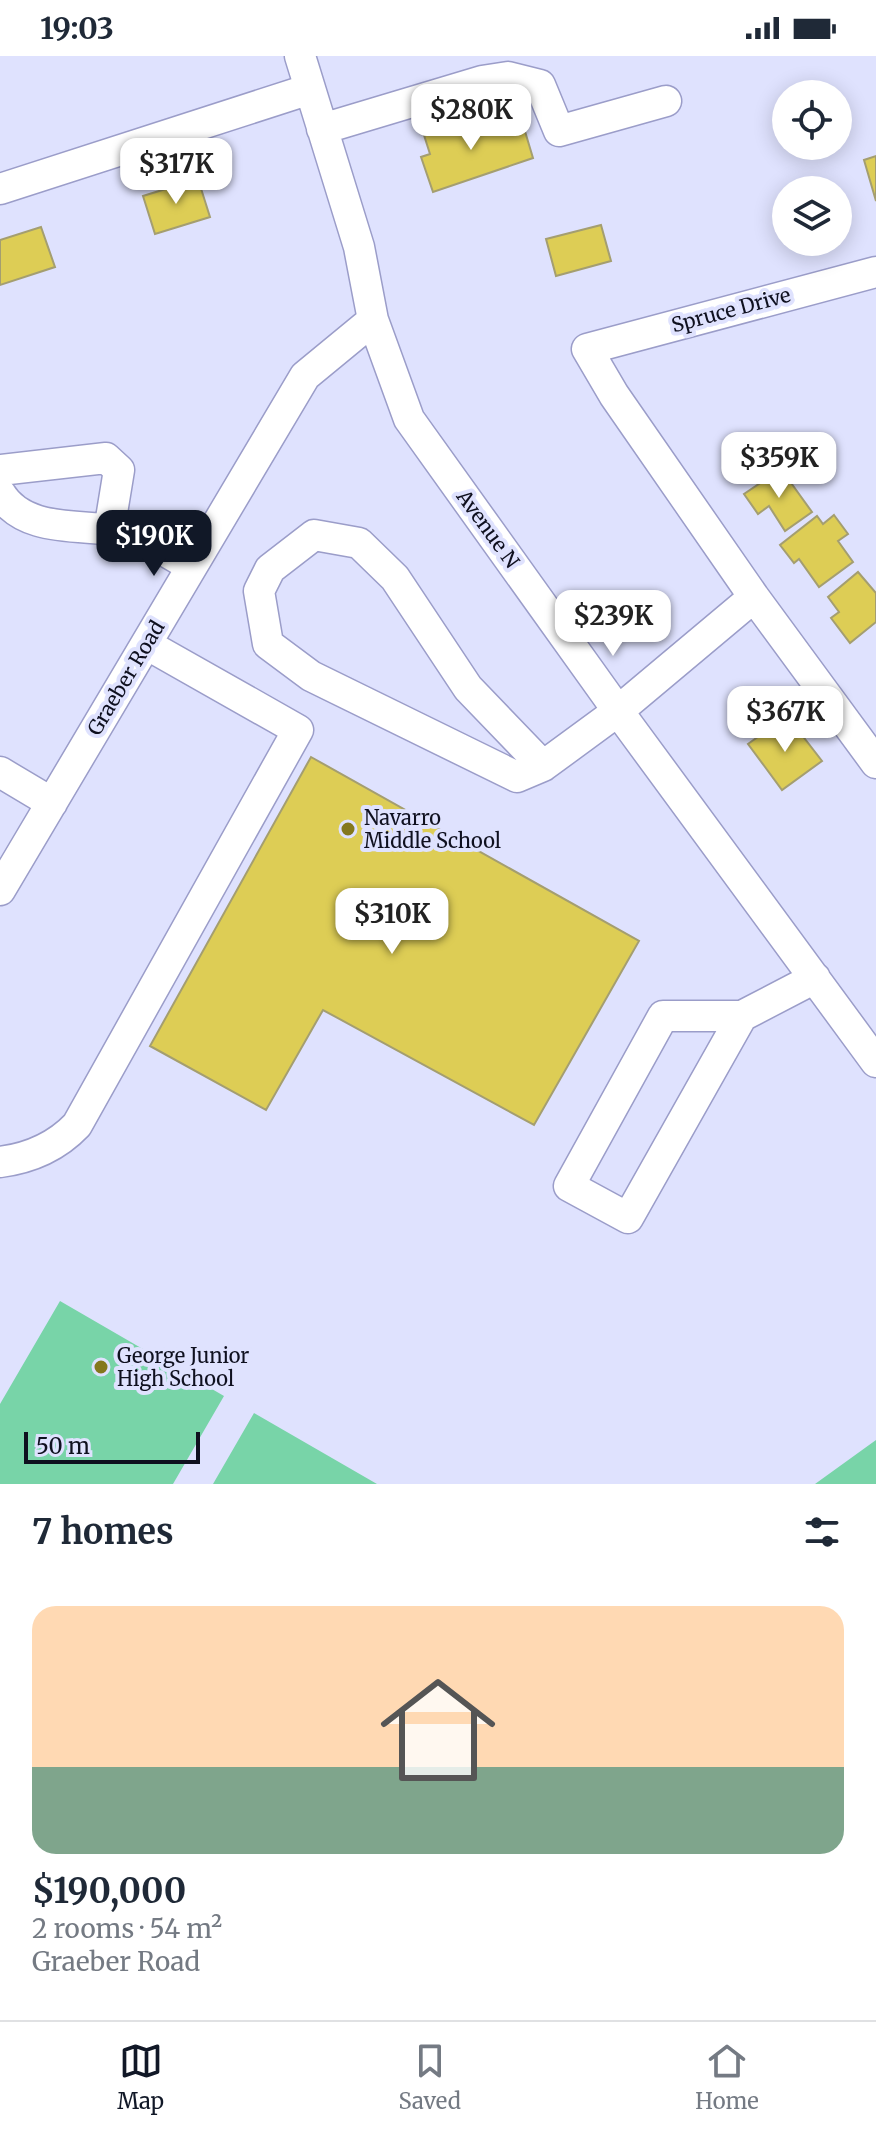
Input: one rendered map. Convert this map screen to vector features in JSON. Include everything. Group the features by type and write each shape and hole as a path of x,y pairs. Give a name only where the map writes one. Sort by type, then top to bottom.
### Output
{"street":[{"name":"Avenue N","path":"300,56 359,247 373,320 409,419 618,711 876,1062"},
{"path":"322,129 482,81 508,77 540,85 559,131 666,101"},
{"path":"0,189 310,89"},
{"name":"Spruce Drive","path":"754,597 614,395 587,349 876,272"},
{"name":"Graeber Road","path":"0,890 305,376 373,320"},
{"path":"0,470 106,458 119,470 109,531"},
{"path":"0,493 6,503 39,522 128,532 192,566"},
{"path":"543,766 468,688 395,578 359,543 314,535 270,569 259,591 268,644 311,676 517,777 543,766 618,711 754,597 876,763"},
{"path":"0,1162 24,1158 50,1147 77,1125 298,730 146,644"},
{"path":"0,772 52,803"},
{"path":"742,1016 628,1218 569,1186 663,1016 742,1016 815,978"}],"green space":[{"path":"60,1301 224,1396 173,1484 0,1484 0,1404"},
{"path":"254,1413 377,1484 213,1484"},
{"path":"876,1440 876,1484 815,1484"}],"building":[{"path":"474,119 478,130 501,122 505,135 524,128 533,158 433,192 421,157 430,154 423,132"},
{"path":"876,156 876,201 864,160"},
{"path":"198,179 210,217 155,234 143,196"},
{"path":"601,225 611,261 556,276 546,239"},
{"path":"41,227 55,267 0,285 0,240"},
{"path":"781,469 812,512 785,531 769,506 758,514 744,494"},
{"path":"834,515 848,534 838,541 853,562 819,587 799,559 794,563 780,545 817,516 823,524"},
{"path":"858,572 876,593 876,622 850,643 831,618 839,612 828,597"},
{"path":"784,718 797,737 801,734 822,761 782,790 748,744"},
{"path":"311,757 639,941 534,1125 323,1010 266,1110 150,1046"}],"place":[{"name":"Navarro Middle School","path":"348,829"},
{"name":"George Junior High School","path":"101,1367"}]}
